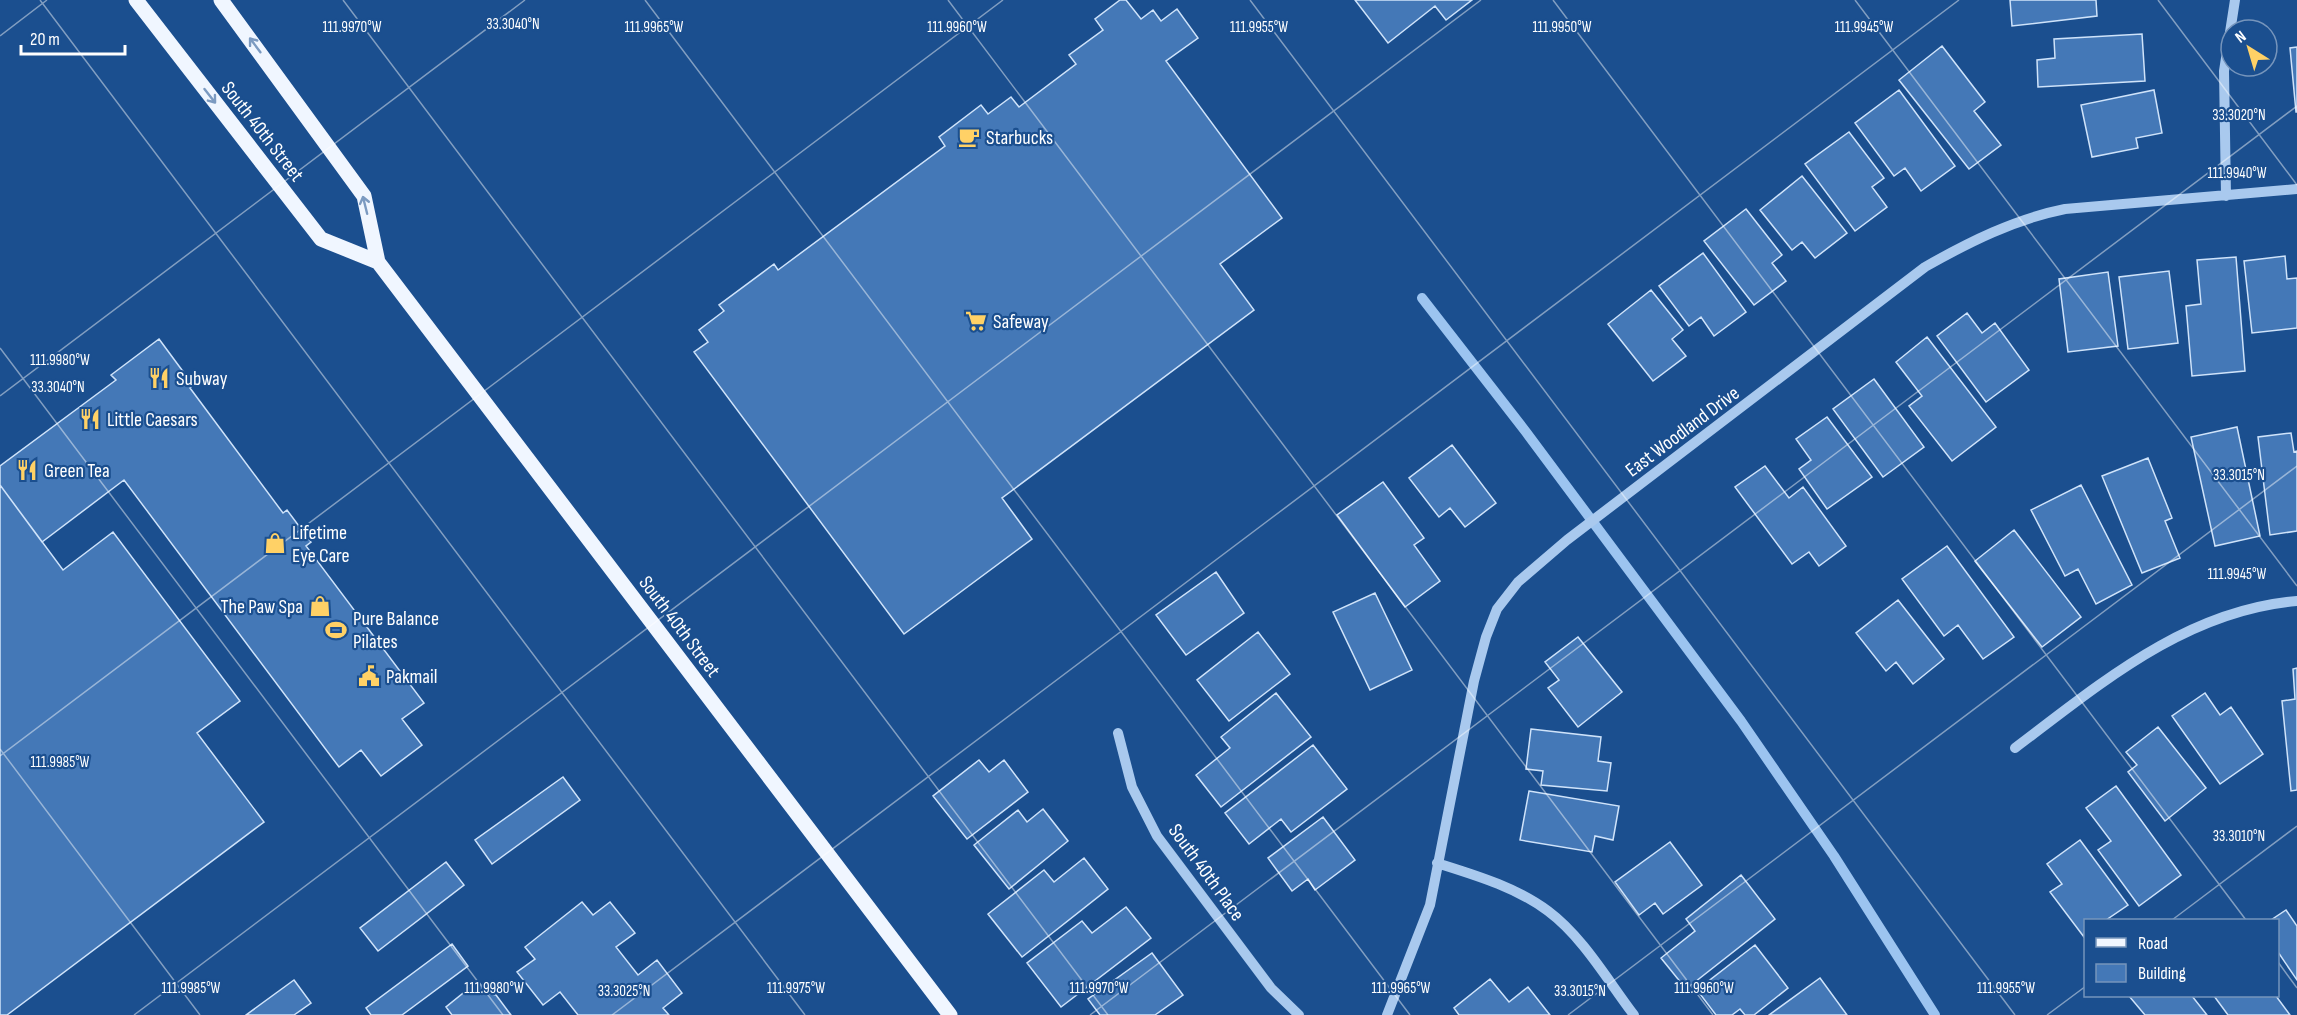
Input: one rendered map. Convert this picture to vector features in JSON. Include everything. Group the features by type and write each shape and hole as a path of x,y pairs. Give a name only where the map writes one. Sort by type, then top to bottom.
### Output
{"main road":[{"name":"South 40th Street","path":"136,0 321,238 378,262"},
{"name":"South 40th Street","path":"221,0 364,196 378,262 950,1015"}],"street":[{"path":"2226,196 2224,70 2235,0"},
{"name":"East Woodland Drive","path":"1387,1015 1430,905 1474,681 1497,609 1518,582 1567,540 1925,267 1962,247 2040,214 2065,209 2297,189"},
{"path":"2015,748 2128,664 2161,644 2198,626 2232,615 2297,601"},
{"name":"South 40th Place","path":"1118,733 1132,787 1157,836 1271,988 1299,1015"},
{"path":"1437,863 1485,878 1548,911 1571,933 1634,1015"}],"building":[{"name":"Safeway","path":"1120,0 1126,0 1141,19 1153,10 1161,21 1177,9 1198,38 1166,61 1282,218 1220,264 1254,310 1002,498 1032,539 904,634 694,352 708,342 699,330 724,311 719,305 774,264 778,270 945,146 939,137 981,105 988,114 1011,97 1019,107 1076,64 1069,55 1103,30 1095,19"},
{"path":"1355,0 1472,0 1446,20 1435,6 1388,43"},
{"path":"2010,0 2096,0 2097,16 2012,26"},
{"path":"2142,34 2145,81 2038,87 2037,60 2055,58 2054,39"},
{"path":"1942,46 1985,102 1974,111 2001,145 1969,169 1899,80"},
{"path":"2297,47 2297,112 2296,112 2290,48"},
{"path":"1899,90 1955,166 1921,191 1905,168 1894,176 1855,123"},
{"path":"2154,90 2162,133 2136,138 2138,148 2092,157 2081,105"},
{"path":"1849,132 1884,178 1872,187 1887,207 1855,231 1805,164"},
{"path":"1802,176 1847,233 1815,258 1802,242 1792,250 1760,210"},
{"path":"1746,209 1782,255 1772,263 1786,281 1754,305 1704,241"},
{"path":"1703,253 1746,312 1714,336 1701,317 1689,326 1659,286"},
{"path":"2285,256 2287,279 2297,278 2297,328 2252,333 2244,261"},
{"path":"2236,257 2245,371 2192,376 2186,306 2201,304 2197,260"},
{"path":"2169,271 2178,343 2128,349 2119,277"},
{"path":"2108,272 2118,346 2068,352 2059,279"},
{"path":"1651,290 1683,330 1672,339 1686,356 1653,381 1608,324"},
{"path":"1967,313 1982,333 1995,323 2029,370 1986,402 1937,336"},
{"path":"1927,337 1996,427 1952,461 1909,406 1922,396 1896,362"},
{"path":"159,339 193,385 190,388 283,513 287,510 311,542 306,546 424,703 402,719 422,745 381,776 361,750 339,767 124,480 42,542 0,485 0,466 116,380 111,375"},
{"path":"1874,379 1924,447 1883,477 1833,409"},
{"path":"1827,417 1872,477 1827,509 1799,469 1811,460 1796,439"},
{"path":"2237,427 2260,536 2215,546 2191,437"},
{"path":"2291,433 2294,452 2297,451 2297,531 2270,535 2258,437"},
{"path":"1452,445 1496,503 1465,527 1450,508 1439,517 1409,478"},
{"path":"2148,458 2172,518 2165,521 2180,558 2142,573 2102,476"},
{"path":"1765,466 1789,498 1803,487 1846,546 1819,566 1809,552 1792,564 1735,487"},
{"path":"1383,482 1424,538 1414,545 1440,581 1405,607 1337,515"},
{"path":"0,485 63,570 113,532 240,701 197,733 264,822 7,1015 0,1015"},
{"path":"2081,485 2132,585 2096,604 2078,569 2065,576 2031,510"},
{"path":"2014,530 2081,617 2042,647 1975,561"},
{"path":"1947,546 2014,637 1983,659 1958,625 1944,636 1902,579"},
{"path":"1216,572 1244,613 1186,655 1156,615"},
{"path":"1375,593 1412,670 1370,690 1333,612"},
{"path":"1898,600 1944,659 1913,684 1896,662 1886,671 1856,633"},
{"path":"1258,632 1290,674 1229,721 1197,680"},
{"path":"1578,637 1622,692 1578,727 1548,688 1559,680 1545,662"},
{"path":"2297,668 2297,790 2291,791 2282,701 2295,699 2293,669"},
{"path":"1276,693 1311,737 1221,807 1196,775 1230,748 1221,737"},
{"path":"2205,693 2220,715 2231,707 2263,754 2220,784 2172,716"},
{"path":"2158,727 2206,788 2165,821 2128,772 2137,765 2126,752"},
{"path":"1531,729 1601,737 1598,761 1611,763 1607,791 1541,785 1543,771 1526,769"},
{"path":"1313,745 1347,789 1291,832 1281,819 1249,844 1225,813"},
{"path":"979,760 989,772 1004,760 1028,792 967,839 933,796"},
{"path":"563,777 580,800 492,864 475,840"},
{"path":"2116,786 2181,875 2139,906 2098,850 2111,841 2086,808"},
{"path":"1529,791 1619,806 1613,840 1595,836 1592,852 1520,840"},
{"path":"1043,809 1068,841 1009,889 974,845 1018,810 1027,822"},
{"path":"1323,817 1355,860 1315,890 1308,879 1292,891 1268,858"},
{"path":"2080,840 2128,905 2107,919 2084,919 2084,937 2050,892 2062,884 2047,864"},
{"path":"1670,842 1702,885 1663,914 1655,903 1639,915 1615,882"},
{"path":"1084,858 1108,889 1022,957 988,914 1044,870 1054,882"},
{"path":"446,862 464,885 378,951 360,928"},
{"path":"1741,875 1775,919 1686,989 1661,958 1695,931 1686,919"},
{"path":"582,902 593,915 610,902 635,933 616,947 638,975 657,960 682,993 663,1008 669,1015 578,1015 560,992 543,1005 517,972 535,959 525,947"},
{"path":"1126,907 1151,938 1061,1007 1027,963 1082,921 1092,933"},
{"path":"2286,910 2297,926 2297,980 2279,953 2279,919 2272,919"},
{"path":"452,944 468,966 402,1015 371,1015 366,1008"},
{"path":"1755,945 1788,988 1754,1015 1745,1015 1740,1009 1732,1015 1716,1015 1697,990"},
{"path":"1152,953 1183,995 1155,1015 1100,1015 1088,999"},
{"path":"1820,978 1847,1015 1769,1015"},
{"path":"1490,979 1509,1002 1528,987 1550,1015 1459,1015 1454,1008"},
{"path":"294,980 311,1003 294,1015 246,1015"},
{"path":"478,981 487,993 496,995 511,1015 452,1015 446,1007"},
{"path":"2130,997 2193,997 2207,1015 2145,1015"},
{"path":"2215,997 2277,997 2290,1015 2228,1015"}],"waterway":[{"path":"1422,298 1526,432 1741,721 1834,856 1935,1015"}],"place":[{"name":"Starbucks","path":"969,137"},
{"name":"Safeway","path":"976,321"},
{"name":"Subway","path":"159,378"},
{"name":"Little Caesars","path":"90,419"},
{"name":"Green Tea","path":"27,470"},
{"name":"Lifetime Eye Care","path":"275,543"},
{"name":"The Paw Spa","path":"320,606"},
{"name":"Pure Balance Pilates","path":"336,630"},
{"name":"Pakmail","path":"369,676"}]}
